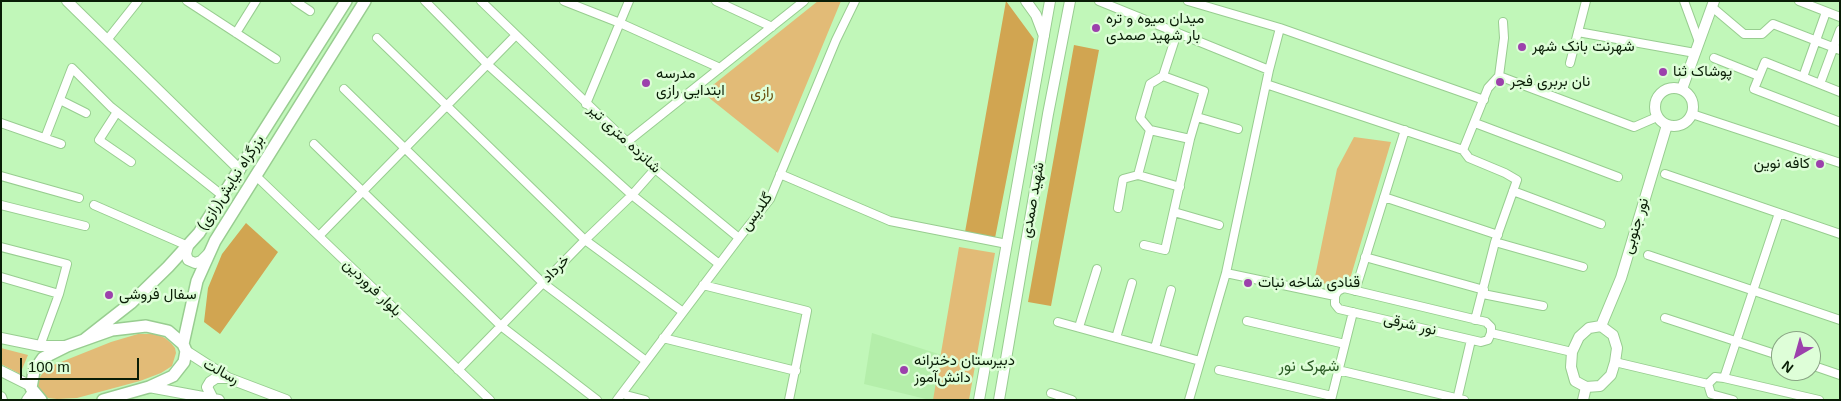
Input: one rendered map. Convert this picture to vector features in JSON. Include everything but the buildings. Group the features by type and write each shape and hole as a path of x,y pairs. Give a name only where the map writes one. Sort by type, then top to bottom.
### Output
{"highway":[{"name":"بزرگراه نیایش(رازی)","path":"85,339 131,303 199,233 346,1"},
{"name":"بزرگراه نیایش(رازی)","path":"103,400 149,388 173,376 184,362 197,281 208,254 255,175 365,1"},
{"path":"33,394 32,378 37,365 47,355 112,330 146,326 168,331 185,347"}],"main road":[{"path":"68,1 240,170"},
{"path":"1026,1 1036,15 1044,37"},
{"name":"شهید صمدی","path":"979,400 1050,1"},
{"name":"شهید صمدی","path":"999,400 1048,114 1070,1"},
{"path":"1682,89 1713,4"},
{"path":"1669,88 1682,89 1687,92 1693,102 1692,114 1679,126 1667,125 1657,117 1654,106 1659,94 1669,88"},
{"name":"نور جنوبی","path":"1602,326 1620,278 1667,125"},
{"path":"188,246 186,254 188,260 195,263 201,262 208,254"},
{"path":"1602,326 1613,335 1617,348 1616,362 1610,375 1600,386 1586,387 1575,381 1571,367 1572,352 1579,337 1589,328 1602,326"},
{"path":"1,338 40,346 67,346"},
{"path":"990,340 994,348 1001,350 1009,341"},
{"name":"رسالت","path":"185,347 228,378 286,400"},
{"path":"984,371 993,364 1002,369 1003,374"},
{"path":"1,371 33,394"},
{"path":"216,399 207,387 216,378 228,378"},
{"path":"1583,400 1586,387"},
{"name":"رسالت","path":"149,388 216,399"}],"street":[{"path":"187,1 276,58"},
{"path":"236,33 256,1"},
{"path":"295,1 310,11"},
{"path":"424,1 487,64 632,196 719,264"},
{"name":"شانزده متری تیر","path":"481,1 626,142 739,238"},
{"path":"564,1 620,23 720,68"},
{"path":"586,104 629,1"},
{"path":"716,1 772,27"},
{"path":"626,142 804,1"},
{"name":"گلدیس","path":"620,397 770,199 836,40 855,1"},
{"path":"1099,1 1269,70"},
{"path":"1188,1 1280,28 1484,100"},
{"path":"1570,63 1586,1"},
{"path":"1684,1 1699,42"},
{"path":"1799,1 1840,17"},
{"path":"107,40 137,2"},
{"path":"1713,4 1744,34 1762,34 1772,24 1837,49"},
{"path":"1803,77 1826,12"},
{"path":"1463,150 1488,88 1499,76 1504,38 1503,22"},
{"path":"1189,400 1226,273 1269,70 1280,28"},
{"path":"1820,84 1837,49 1840,30"},
{"path":"1578,32 1695,53"},
{"path":"1177,33 1164,76 1150,84 1140,118 1150,130 1190,139"},
{"path":"319,236 516,35"},
{"path":"377,38 585,240 683,312"},
{"path":"1714,58 1759,76"},
{"path":"1840,92 1765,62 1754,89 1840,122"},
{"path":"45,138 72,68 117,112 223,196"},
{"path":"1144,245 1165,250 1190,139 1204,91 1164,76"},
{"path":"1499,76 1634,127 1657,117"},
{"path":"1266,84 1463,150 1469,158 1517,180 1497,238 1475,320"},
{"path":"344,89 543,283 646,361"},
{"path":"60,100 86,113"},
{"path":"117,112 99,140 131,162"},
{"path":"1692,114 1840,163"},
{"path":"1197,117 1238,129"},
{"path":"1,123 61,144"},
{"path":"1475,123 1618,177"},
{"path":"1138,175 1150,130"},
{"path":"1355,291 1405,130"},
{"path":"314,144 364,190 501,326 596,400"},
{"name":"خرداد","path":"458,370 585,240 632,196 655,168"},
{"path":"780,174 890,221 1007,244"},
{"path":"1665,174 1840,234"},
{"name":"بلوار فروردین","path":"255,175 490,400"},
{"path":"1118,208 1123,179 1138,175 1180,187"},
{"path":"1,176 79,198"},
{"path":"1513,191 1601,224"},
{"path":"1384,197 1582,267"},
{"path":"94,205 188,246"},
{"path":"1,206 85,226"},
{"path":"1174,212 1219,225"},
{"path":"1724,378 1779,213"},
{"path":"1,246 68,264 40,346"},
{"path":"1648,255 1840,320"},
{"path":"1365,257 1483,292 1543,306"},
{"path":"1079,328 1096,269"},
{"name":"نور شرقی","path":"1226,273 1335,296"},
{"path":"1,278 59,294"},
{"path":"1116,338 1132,283"},
{"path":"703,285 807,311 789,400"},
{"name":"نور شرقی","path":"1471,340 1339,309 1334,304 1335,296 1344,288 1486,322 1491,327 1491,333 1572,352"},
{"path":"1155,348 1171,290"},
{"path":"1219,370 1332,398 1353,312"},
{"path":"1665,318 1771,353"},
{"path":"1247,321 1345,344"},
{"path":"1058,322 1200,361"},
{"path":"1338,370 1460,399 1471,340 1481,342 1488,340 1491,333"},
{"path":"664,338 796,371"},
{"path":"1616,362 1708,384"},
{"path":"1821,368 1840,374"},
{"path":"1708,384 1715,377 1724,378 1819,400"},
{"path":"1708,384 1712,394 1734,400"},
{"path":"1051,393 1072,400"},
{"path":"620,397 645,400"}],"shaded area":[{"path":"1006,1 1034,39 995,238 965,232"},
{"path":"1074,45 1099,50 1051,306 1028,302"},
{"path":"246,223 278,252 220,334 204,322 208,288 222,254"},
{"name":"دبیرستان دخترانه دانش‌آموز","path":"872,333 945,356 936,400 864,384"}],"green space":[{"name":"رازی","path":"818,1 841,1 778,153 703,93"},
{"path":"1354,137 1391,142 1350,279 1336,283 1319,284 1315,277 1337,169"},
{"path":"959,247 995,253 969,400 933,400"},
{"path":"138,334 156,334 171,343 176,353 172,366 161,373 140,381 77,398 48,398 42,394 38,386 40,377 46,368 111,342"},
{"path":"1,348 28,355 20,374 1,364"}],"place":[{"name":"میدان میوه و تره بار شهید صمدی","path":"1096,28"},
{"name":"شهرنت بانک شهر","path":"1522,47"},
{"name":"پوشاک ثنا","path":"1663,72"},
{"name":"نان بربری فجر","path":"1500,82"},
{"name":"مدرسه ابتدایی رازی","path":"646,83"},
{"name":"کافه نوین","path":"1820,164"},
{"name":"قنادی شاخه نبات","path":"1248,283"},
{"name":"سفال فروشی","path":"109,295"},
{"name":"دبیرستان دخترانه دانش‌آموز","path":"904,370"}],"district":[{"name":"شهرک نور","path":"1309,367"}]}
